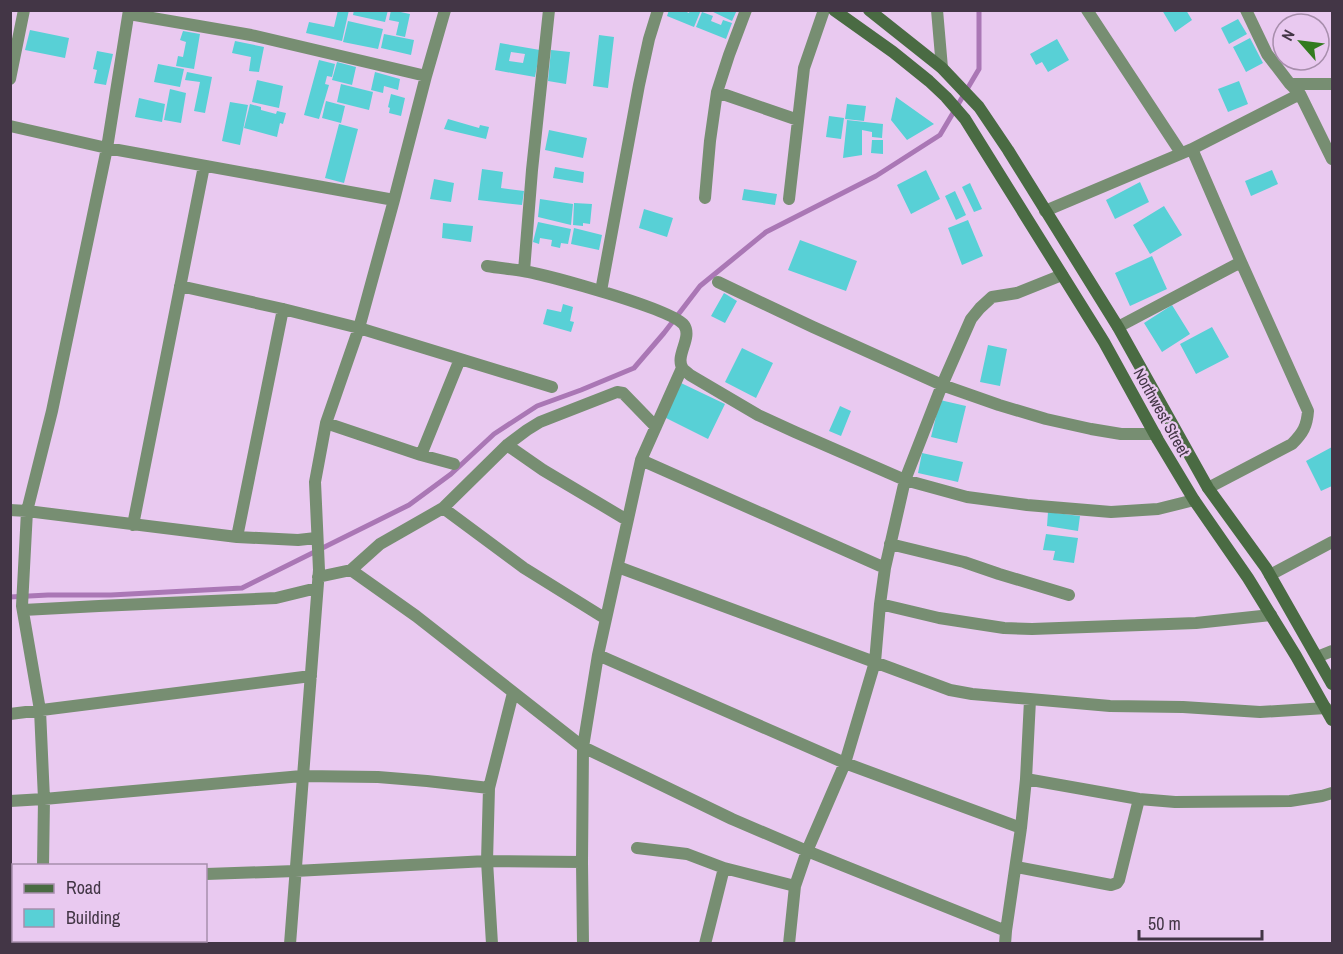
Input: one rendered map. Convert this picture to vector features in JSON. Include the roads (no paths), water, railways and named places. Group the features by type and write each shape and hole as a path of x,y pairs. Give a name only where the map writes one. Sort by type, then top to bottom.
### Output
{"main road":[{"name":"Northwest Street","path":"834,10 893,52 946,97 965,119 1104,342 1194,500 1248,578 1332,720"},
{"name":"Northwest Street","path":"869,10 942,68 978,107 1118,327 1208,488 1252,546 1332,684"}],"street":[{"path":"10,79 24,10"},
{"path":"290,944 318,578 315,482 326,423 359,328 445,10"},
{"path":"524,271 549,10"},
{"path":"601,291 639,85 658,10"},
{"path":"705,198 717,92 746,10"},
{"path":"789,199 804,68 824,10"},
{"path":"937,10 942,68"},
{"path":"1087,10 1186,151 1241,262 1308,411 1307,424 1292,444 1208,488"},
{"path":"1246,10 1267,54 1300,94 1332,159"},
{"path":"43,864 44,799 40,710 18,590 27,511 52,411 106,148 129,12 251,35 426,76"},
{"path":"1290,84 1332,84"},
{"path":"717,92 798,120"},
{"path":"1045,211 1186,151 1300,94"},
{"path":"10,126 106,148 394,200"},
{"path":"133,525 204,166"},
{"path":"1118,327 1241,262"},
{"path":"487,266 524,271 601,291 669,314 682,323 687,332 680,360 682,368 690,375 758,415 906,480 967,497 1083,511 1158,509 1194,500"},
{"path":"789,944 795,886 807,851 845,763 875,662 885,568 906,480 942,385 972,319 992,297 1017,292 1062,275"},
{"path":"718,282 942,385 999,405 1091,429 1121,434 1155,434"},
{"path":"180,286 359,328 552,387"},
{"path":"237,537 284,309"},
{"path":"421,455 460,359"},
{"path":"583,944 583,747 598,655 641,460 682,368"},
{"path":"22,608 276,598 318,578 351,570 380,544 443,508 507,445 540,422 616,392 623,393 656,427"},
{"path":"326,423 454,464"},
{"path":"507,445 543,470 627,520"},
{"path":"641,460 885,568"},
{"path":"443,508 524,568 606,619"},
{"path":"10,510 237,537 316,540"},
{"path":"1270,575 1332,542"},
{"path":"890,544 964,562 1069,595"},
{"path":"618,567 950,690 1030,700 1110,706 1183,706 1260,712 1326,708"},
{"path":"351,570 416,616 583,747 732,819 1006,937 1026,779 1030,700"},
{"path":"880,604 939,618 1005,628 1032,629 1196,623 1271,615"},
{"path":"1317,657 1332,651"},
{"path":"598,655 845,763 1021,828"},
{"path":"10,714 311,676"},
{"path":"492,944 487,861 489,788 513,693"},
{"path":"10,801 302,776 378,777 489,788"},
{"path":"1026,779 1138,800 1175,802 1290,801 1332,793"},
{"path":"1016,867 1111,885 1117,883 1138,800"},
{"path":"637,848 687,854 724,868 795,886"},
{"path":"207,874 295,872 487,861 582,862"},
{"path":"705,944 724,868"}],"waterway":[{"path":"10,597 111,595 242,588 409,505 451,474 494,434 537,406 634,368 700,286 766,232 876,176 940,135 979,69 979,10"}]}
